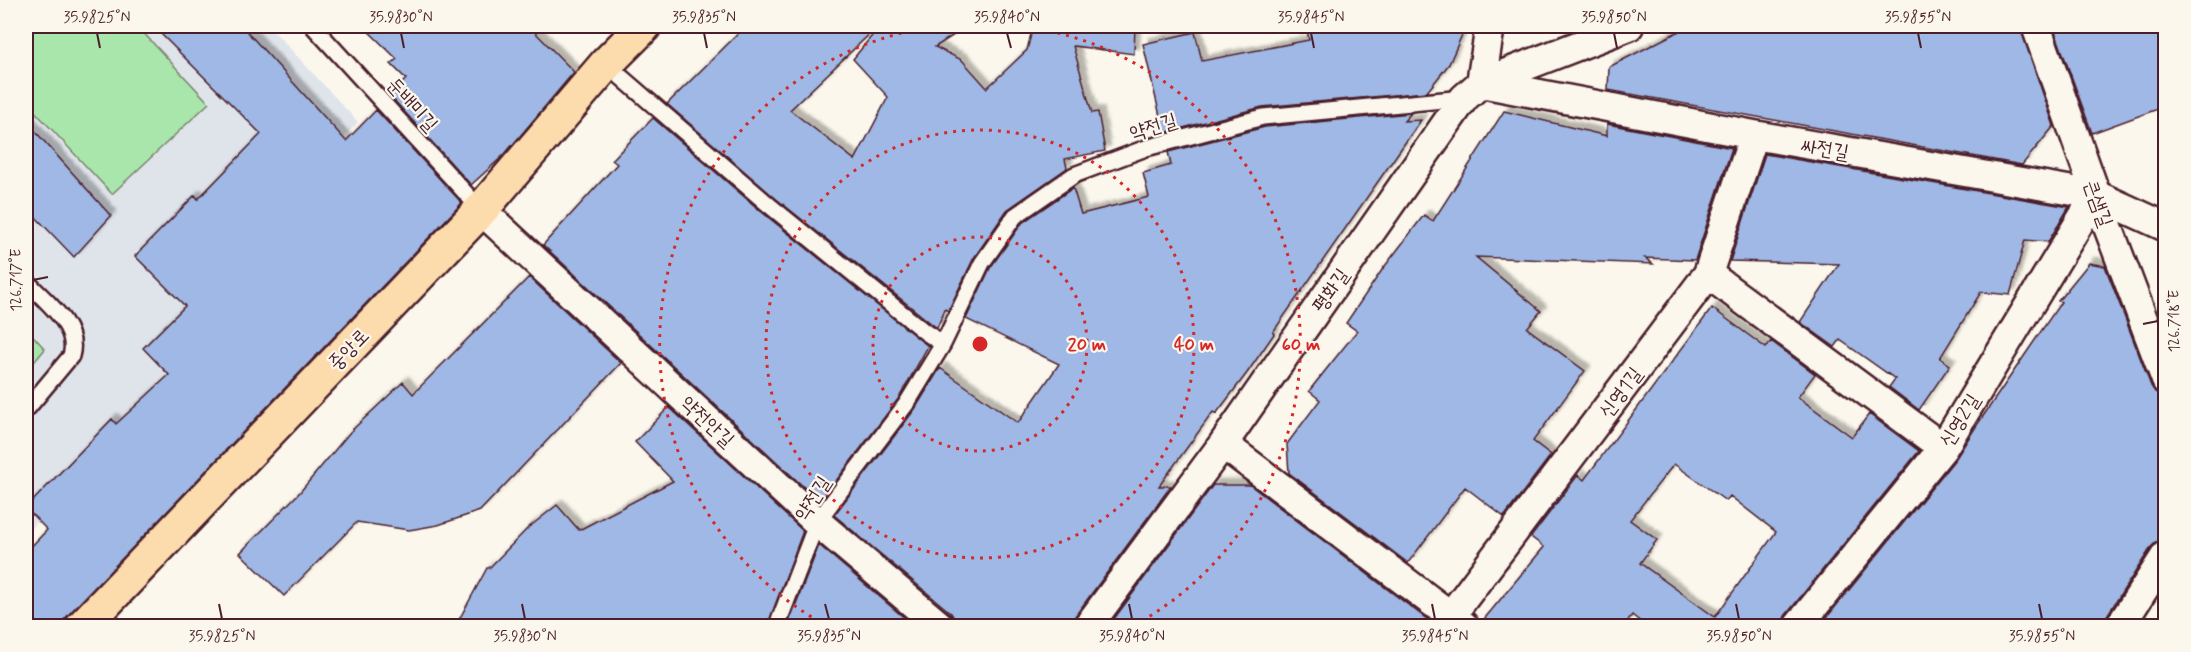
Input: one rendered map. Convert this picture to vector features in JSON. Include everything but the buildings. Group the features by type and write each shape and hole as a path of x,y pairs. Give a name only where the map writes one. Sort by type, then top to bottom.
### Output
{"main road":[{"name":"중앙로","path":"82,627 481,210 606,64 644,26"}],"street":[{"path":"1472,91 1490,26"},
{"path":"1472,91 1629,26"},
{"name":"큰샘길","path":"2036,26 2096,195 2166,380"},
{"name":"싸전길","path":"1472,91 1754,135 2096,195 2166,227"},
{"name":"평화길","path":"1088,627 1223,444 1472,91"},
{"name":"신영1길","path":"1453,623 1708,274 1754,135"},
{"name":"신영2길","path":"1798,627 1943,448 2096,195"},
{"name":"약전안길","path":"481,210 817,522 940,627"},
{"path":"1708,274 1943,448"},
{"path":"1223,444 1453,623"},
{"path":"2120,627 2166,555"}],"lane":[{"name":"둔배미길","path":"313,26 481,210"},
{"path":"606,64 769,205 925,332 943,344"},
{"name":"약전길","path":"777,627 817,522 907,403 943,344 982,263 1015,216 1074,176 1146,148 1263,117 1472,91"},
{"path":"26,281 66,324 74,345 71,356 26,410"}],"shaded area":[{"path":"26,26 269,26 358,122 306,179 229,315 165,376 26,535"}],"green space":[{"path":"26,26 137,26 209,103 112,194 26,102"},
{"path":"26,328 45,349 26,372"}]}
